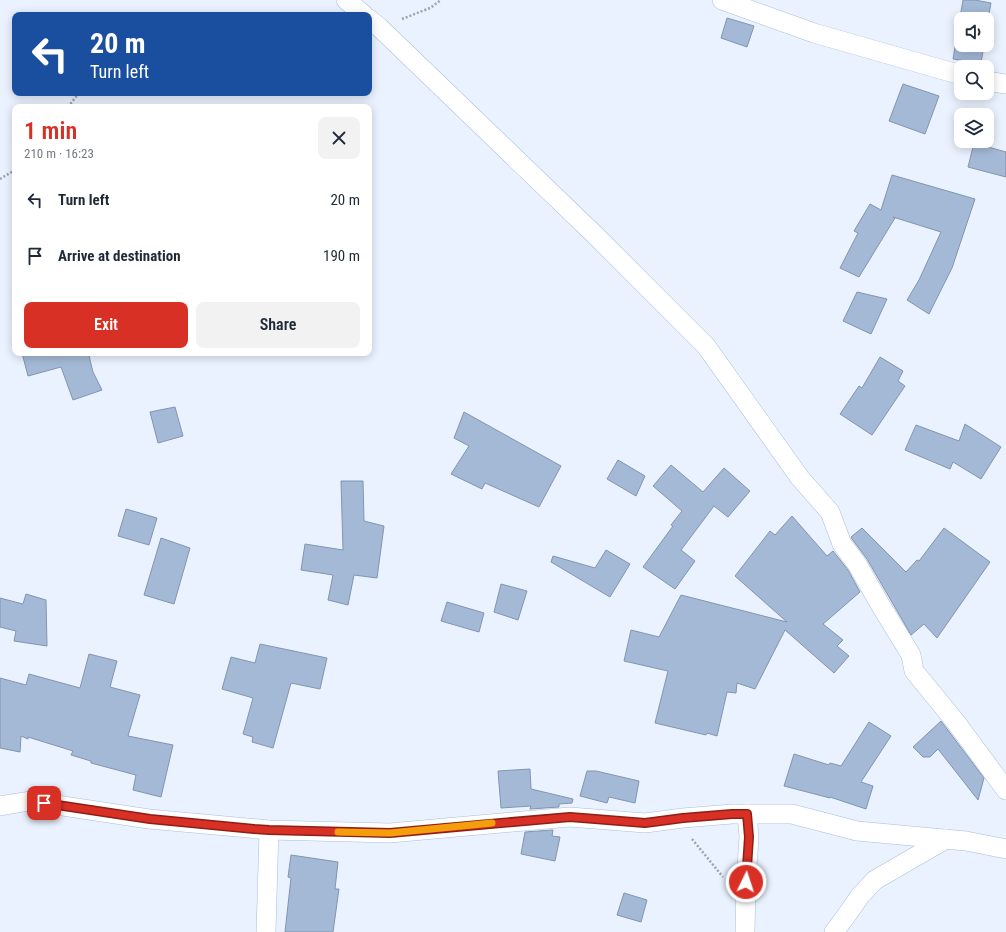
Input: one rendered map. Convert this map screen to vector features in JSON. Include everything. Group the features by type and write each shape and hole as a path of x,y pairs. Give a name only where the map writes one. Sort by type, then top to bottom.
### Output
{"street":[{"path":"346,0 360,12"},
{"path":"722,0 814,33 954,73"},
{"path":"374,23 589,229 706,346 800,478 830,512 842,544 858,564 911,655 914,670 955,721 1006,790"},
{"path":"994,82 1006,84"},
{"path":"0,806 30,801 150,819 269,830 390,833 570,817 645,823 676,818 732,814 792,814 857,831 966,841 1006,849"},
{"path":"744,932 749,837 747,814"},
{"path":"266,932 269,830"},
{"path":"834,932 860,896 875,880 946,839"}],"path":[{"path":"374,23 430,8 441,0"},
{"path":"70,104 77,96"},
{"path":"0,179 12,172"},
{"path":"676,818 727,883"}],"building":[{"path":"963,0 975,0 991,3 989,12 961,12"},
{"path":"727,18 754,26 747,47 721,38"},
{"path":"954,52 983,52 982,60 953,59"},
{"path":"903,84 939,96 925,134 889,121"},
{"path":"973,148 992,148 1006,152 1006,177 968,167"},
{"path":"892,175 975,199 952,268 929,314 907,300 919,280 941,232 893,217 895,218 859,277 840,268 858,233 854,231 870,204 881,210"},
{"path":"857,292 887,299 871,334 843,321"},
{"path":"23,356 89,356 93,372 102,390 73,400 61,367 28,376"},
{"path":"880,357 903,371 898,381 905,386 872,435 840,414 859,386 862,388"},
{"path":"175,407 183,436 158,443 150,412"},
{"path":"464,412 561,466 539,507 485,483 482,489 451,474 469,446 454,438"},
{"path":"965,424 1001,447 981,479 953,462 950,469 905,450 916,425 959,441"},
{"path":"618,460 645,476 636,496 607,479"},
{"path":"671,465 703,492 724,468 750,491 728,517 714,506 681,550 695,561 675,589 643,567 682,511 653,486"},
{"path":"341,481 363,481 364,521 384,526 377,578 354,575 348,605 328,600 333,575 301,570 305,544 343,550"},
{"path":"126,509 157,518 149,545 118,536"},
{"path":"792,516 827,556 833,551 848,570 860,592 823,624 843,640 837,646 849,656 834,673 785,630 755,689 737,683 736,693 727,692 717,736 707,733 706,735 655,723 668,671 624,661 631,630 659,637 681,595 787,622 735,576 770,531 775,535"},
{"path":"862,528 906,572 917,560 919,561 944,528 990,562 937,638 924,624 911,635 867,559 851,537"},
{"path":"161,538 190,548 174,604 144,595"},
{"path":"606,550 630,564 610,597 551,562 553,556 595,568"},
{"path":"501,584 527,591 518,620 494,612"},
{"path":"26,594 46,600 47,646 14,641 16,631 0,627 0,598 23,604"},
{"path":"447,602 484,613 479,632 441,621"},
{"path":"260,644 327,658 320,689 291,683 273,748 252,742 253,737 243,734 253,698 222,689 231,657 255,663"},
{"path":"89,654 117,661 110,687 140,695 128,736 173,745 161,797 133,790 136,775 91,763 91,761 71,755 73,751 28,737 28,739 21,736 20,752 0,748 0,678 26,685 29,674 80,688"},
{"path":"941,721 984,778 978,800 938,749 930,757 923,757 913,747"},
{"path":"869,722 891,736 861,782 873,786 866,809 830,797 784,786 794,754 829,765 830,763 841,766"},
{"path":"530,769 531,789 573,799 572,803 559,804 559,807 530,809 531,806 501,808 498,771"},
{"path":"587,771 596,771 639,781 635,803 609,797 607,803 580,796"},
{"path":"553,830 552,836 560,837 555,861 521,854 525,832"},
{"path":"291,855 338,862 335,889 339,889 333,932 285,932 291,878 288,877"},
{"path":"624,893 647,900 641,922 617,915"}],"slow traffic":[{"path":"338,832 390,833 492,823"}],"route":[{"path":"44,803 150,819 254,829 390,833 570,817 645,823 683,818 747,814 749,837 746,882"}]}
